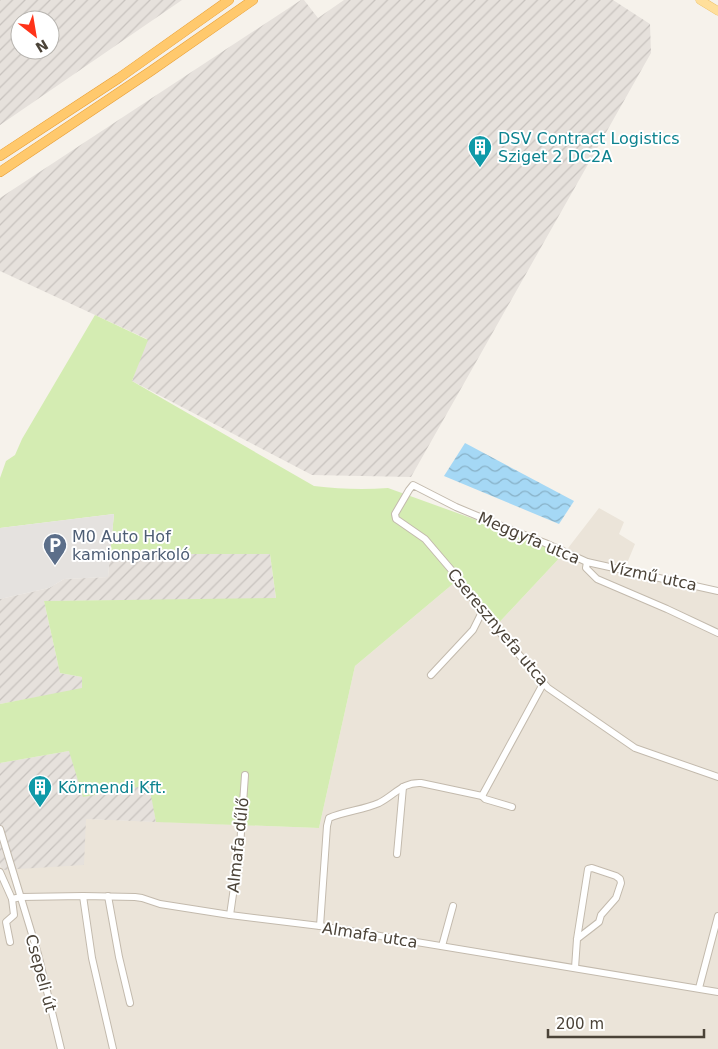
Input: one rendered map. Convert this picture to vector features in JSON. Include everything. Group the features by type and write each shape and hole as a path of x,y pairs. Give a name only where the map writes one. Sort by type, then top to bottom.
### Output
{"highway":[{"path":"0,156 119,78 230,0"},
{"path":"0,172 253,0"}],"main road":[{"path":"700,0 712,6"}],"street":[{"name":"Cseresznyefa utca","path":"413,485 397,509 395,517 425,539 482,612 543,684 635,748 718,777"},
{"name":"Meggyfa utca","path":"413,485 456,507 587,562 586,568 597,579 668,609 718,633"},
{"name":"Vízmű utca","path":"587,562 718,591"},
{"path":"431,676 473,630 482,612"},
{"path":"482,796 543,684"},
{"name":"Almafa dűlő","path":"230,915 240,846 245,774"},
{"path":"320,926 327,826 330,818 378,804 412,783 421,783 482,796 485,799 512,807"},
{"path":"397,854 404,787"},
{"name":"Csepeli út","path":"0,829 43,973 60,1049"},
{"path":"575,968 577,939 588,869 592,868 616,876 620,879 621,883 616,898 601,915 599,922 577,939"},
{"path":"0,872 12,900 14,915 6,922 10,942"},
{"path":"83,896 92,958 113,1049"},
{"name":"Almafa utca","path":"12,900 20,897 83,896 142,898 160,904 320,926 718,992"},
{"path":"108,896 119,957 130,1003"},
{"path":"442,946 453,906"},
{"path":"699,988 718,916"}],"shaded area":[{"path":"0,0 182,0 0,125"},
{"path":"301,0 304,0 318,18 344,0 613,0 650,24 651,53 411,477 312,475 132,381 147,339 0,271 0,198"},
{"path":"599,508 624,522 619,534 635,544 625,568 718,589 718,1049 0,1049 0,864 1,869 86,819 319,828 355,666 454,583 494,628 565,552"},
{"name":"M0 Auto Hof kamionparkoló","path":"114,514 108,577 64,579 49,588 0,599 0,528"},
{"path":"110,554 270,554 276,599 44,601 60,673 82,677 82,689 0,704 0,599 49,588 64,579 108,577"},
{"path":"69,751 150,785 156,822 86,819 84,865 2,870 0,864 0,763"}],"green space":[{"path":"95,315 148,340 132,381 314,486 351,489 388,488 565,552 494,628 454,583 355,666 319,828 156,822 149,785 83,797 69,751 0,763 0,704 82,688 82,677 60,673 44,601 276,598 270,554 110,554 114,514 0,528 0,478 6,461 15,455 22,439"}],"water":[{"path":"465,443 574,501 559,524 444,476"}],"place":[{"name":"DSV Contract Logistics Sziget 2 DC2A","path":"480,168"},
{"name":"M0 Auto Hof kamionparkoló","path":"55,566"},
{"name":"Körmendi Kft.","path":"40,808"}]}
